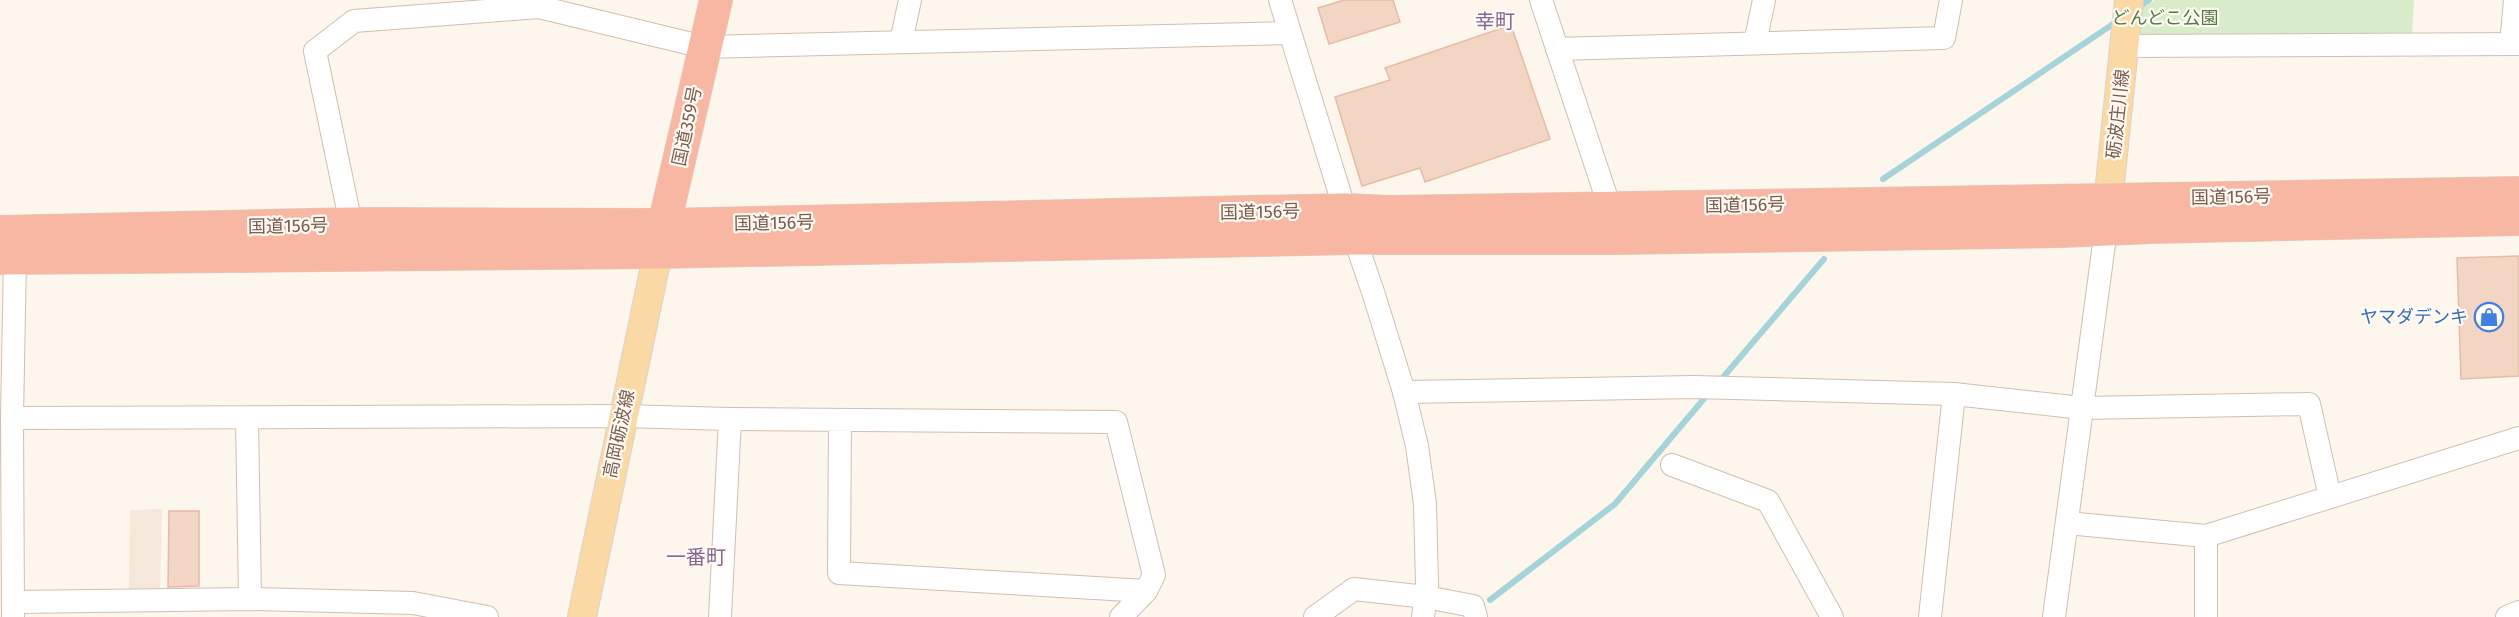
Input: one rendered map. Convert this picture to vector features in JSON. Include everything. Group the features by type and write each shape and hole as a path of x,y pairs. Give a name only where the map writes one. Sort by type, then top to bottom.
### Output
{"highway":[{"name":"国道359号","path":"661,238 716,0"},
{"name":"国道156号","path":"5,249 1350,224 1620,238 2519,193"},
{"name":"国道156号","path":"1350,224 1389,212 1610,207 2519,219"},
{"name":"国道156号","path":"5,249 351,224 661,238"}],"main road":[{"name":"砺波庄川線","path":"2107,214 2129,0"},
{"name":"高岡砺波線","path":"582,617 622,416 661,238"}],"street":[{"path":"901,42 910,0"},
{"path":"1280,0 1404,392 1417,446 1425,504 1425,607"},
{"path":"1541,0 1620,238"},
{"path":"1755,43 1764,0"},
{"path":"1557,49 1944,38 1951,0"},
{"path":"2125,46 2515,44 2515,0"},
{"path":"351,224 315,51 354,21 540,4 704,47 1289,33"},
{"path":"2054,617 2107,214"},
{"path":"5,249 12,418 13,609 249,599 487,617"},
{"path":"1404,392 1694,387 1954,394 2082,408 2309,404 2331,497"},
{"path":"1930,617 1954,394"},
{"path":"12,418 622,416 1116,422 1154,575 1146,591 1121,617"},
{"path":"247,418 249,599"},
{"path":"720,617 730,419"},
{"path":"840,420 839,573 1146,591"},
{"path":"2067,523 2206,536 2519,438"},
{"path":"1672,465 1768,501 1832,617"},
{"path":"2206,536 2206,617"},
{"path":"1315,617 1354,588 1425,607 1473,606 1476,617"},
{"path":"2507,617 2519,612"}],"shaded area":[{"path":"162,509 160,588 129,589 130,510"}],"green space":[{"name":"どんどこ公園","path":"2155,0 2414,0 2412,35 2139,37 2131,16"}],"building":[{"path":"1344,0 1393,0 1400,22 1329,44 1318,8"},
{"path":"1511,25 1550,139 1425,182 1420,168 1362,186 1335,97 1390,80 1385,68"},
{"name":"ヤマダデンキ","path":"2519,256 2519,376 2461,379 2457,258"},
{"path":"169,511 199,511 199,586 168,587"}],"waterway":[{"path":"2137,8 2149,0"},
{"path":"1883,179 2119,20"},
{"path":"1719,382 1824,259"},
{"path":"1490,600 1615,504 1708,394"}],"place":[{"name":"ヤマダデンキ","path":"2489,317"}],"district":[{"name":"幸町","path":"1495,21"},
{"name":"一番町","path":"696,557"}]}
